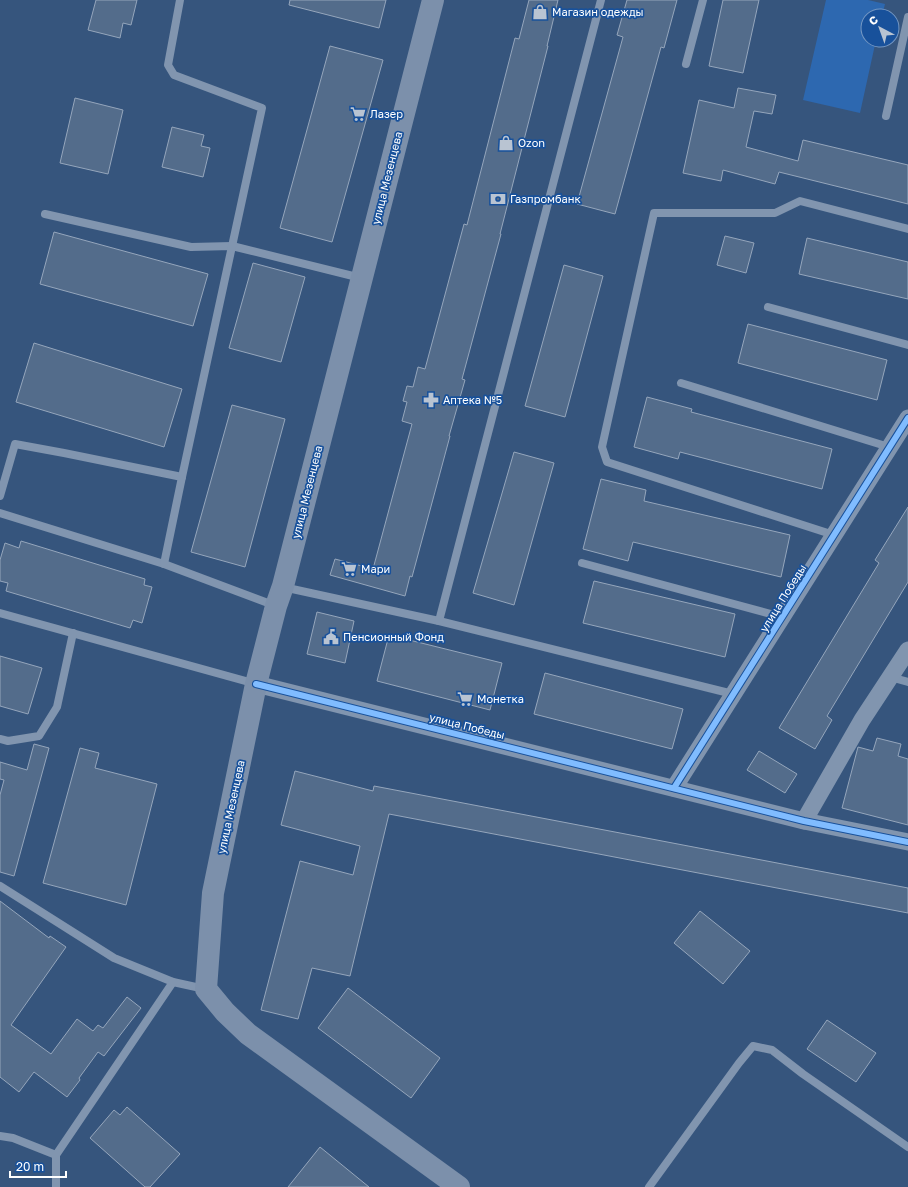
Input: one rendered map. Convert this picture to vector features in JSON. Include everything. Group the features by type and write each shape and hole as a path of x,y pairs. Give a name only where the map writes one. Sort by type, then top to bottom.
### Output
{"main road":[{"name":"улица Мезенцева","path":"206,989 213,893 256,684 433,0"},
{"path":"206,989 225,1012 248,1034 459,1187"}],"street":[{"name":"улица Победы","path":"674,788 908,418"},
{"path":"804,821 862,720 908,650"},
{"name":"улица Победы","path":"256,684 804,821 908,842"}],"lane":[{"path":"164,564 262,108 174,75 168,66 180,0"},
{"path":"439,621 601,0"},
{"path":"686,64 703,0"},
{"path":"886,116 908,18"},
{"path":"834,535 607,462 602,447 654,213 775,213 800,201 908,229"},
{"path":"45,214 191,247 232,246 361,278"},
{"path":"768,307 908,346"},
{"path":"681,383 889,447"},
{"path":"0,496 15,444 182,477"},
{"path":"0,513 164,564 279,596 439,621 734,694"},
{"path":"582,563 782,617"},
{"path":"0,613 256,684"},
{"path":"0,739 8,741 39,736 57,707 73,633"},
{"path":"890,677 908,682"},
{"path":"0,886 114,958 173,982 206,989"},
{"path":"56,1187 56,1155 173,982"},
{"path":"649,1187 753,1046 772,1050 803,1074 908,1147"},
{"path":"0,1136 13,1138 56,1155"}],"shaded area":[{"path":"826,0 868,0 885,4 884,8 860,8 860,48 874,48 860,113 803,100"}],"building":[{"path":"96,0 137,0 131,25 123,23 120,38 88,30"},
{"path":"290,0 386,0 379,28 289,5"},
{"path":"529,0 558,0 501,234 462,379 465,380 412,577 410,576 405,596 330,575 335,559 373,569 412,424 402,421 407,402 403,401 407,386 413,387 418,367 425,369 464,224 467,225 515,38 519,39"},
{"path":"627,0 677,0 664,48 661,47 615,214 577,204 623,37 617,35"},
{"path":"723,0 759,0 743,73 709,66"},
{"path":"330,46 383,60 332,242 280,228"},
{"path":"738,88 776,95 772,114 754,111 746,147 798,161 803,140 908,165 908,204 779,172 775,184 723,170 721,181 683,173 699,100 734,108"},
{"path":"75,98 123,110 108,174 60,163"},
{"path":"172,127 204,135 201,146 210,148 203,177 162,167"},
{"path":"54,232 208,274 193,326 40,284"},
{"path":"725,236 754,243 746,273 717,265"},
{"path":"807,238 908,262 908,299 799,274"},
{"path":"253,263 305,277 281,362 229,348"},
{"path":"564,265 603,276 565,417 525,406"},
{"path":"748,324 887,360 877,400 738,363"},
{"path":"34,343 182,389 164,447 16,402"},
{"path":"647,397 692,409 691,412 832,449 822,489 680,452 678,459 634,447"},
{"path":"232,405 285,419 245,567 191,552"},
{"path":"514,452 554,463 514,605 473,593"},
{"path":"601,479 646,490 644,501 790,535 781,577 633,542 628,561 583,549"},
{"path":"908,507 908,582 827,716 832,720 815,749 779,728 879,563 875,560"},
{"path":"21,541 145,579 144,585 152,587 142,623 133,620 130,628 6,591 8,583 0,581 0,560 5,543 19,548"},
{"path":"594,581 735,614 725,657 583,623"},
{"name":"Пенсионный Фонд","path":"317,612 354,621 345,663 307,654"},
{"path":"389,635 502,663 490,710 377,681"},
{"path":"0,656 42,668 28,714 0,706"},
{"path":"545,673 683,709 672,749 534,714"},
{"path":"877,738 901,744 898,756 908,759 908,825 842,808 858,747 873,751"},
{"path":"34,744 49,748 14,876 0,872 0,795 4,780 0,779 0,762 27,770"},
{"path":"80,748 99,753 95,768 157,784 126,905 43,883"},
{"path":"759,751 797,774 785,793 747,770"},
{"path":"295,771 373,791 374,786 908,888 908,913 389,814 350,976 312,968 298,1019 261,1010 300,861 353,875 360,846 281,825"},
{"path":"0,901 49,938 50,936 66,947 11,1025 51,1054 77,1019 93,1031 98,1025 103,1028 127,997 141,1008 104,1056 98,1052 67,1097 34,1072 19,1092 0,1077"},
{"path":"700,911 750,951 723,984 674,943"},
{"path":"348,988 440,1058 411,1098 318,1028"},
{"path":"827,1020 876,1053 856,1082 807,1049"},
{"path":"127,1107 180,1154 150,1187 145,1187 90,1138 114,1110 120,1115"},
{"path":"320,1147 369,1187 288,1187"}],"cycle path":[{"path":"674,788 908,418"},
{"path":"256,684 804,821 908,842"}],"place":[{"name":"Магазин одежды","path":"540,12"},
{"name":"Лазер","path":"358,114"},
{"name":"Ozon","path":"506,143"},
{"name":"Газпромбанк","path":"498,199"},
{"name":"Аптека №5","path":"431,400"},
{"name":"Мари","path":"349,569"},
{"name":"Пенсионный Фонд","path":"331,637"},
{"name":"Монетка","path":"465,699"}]}
